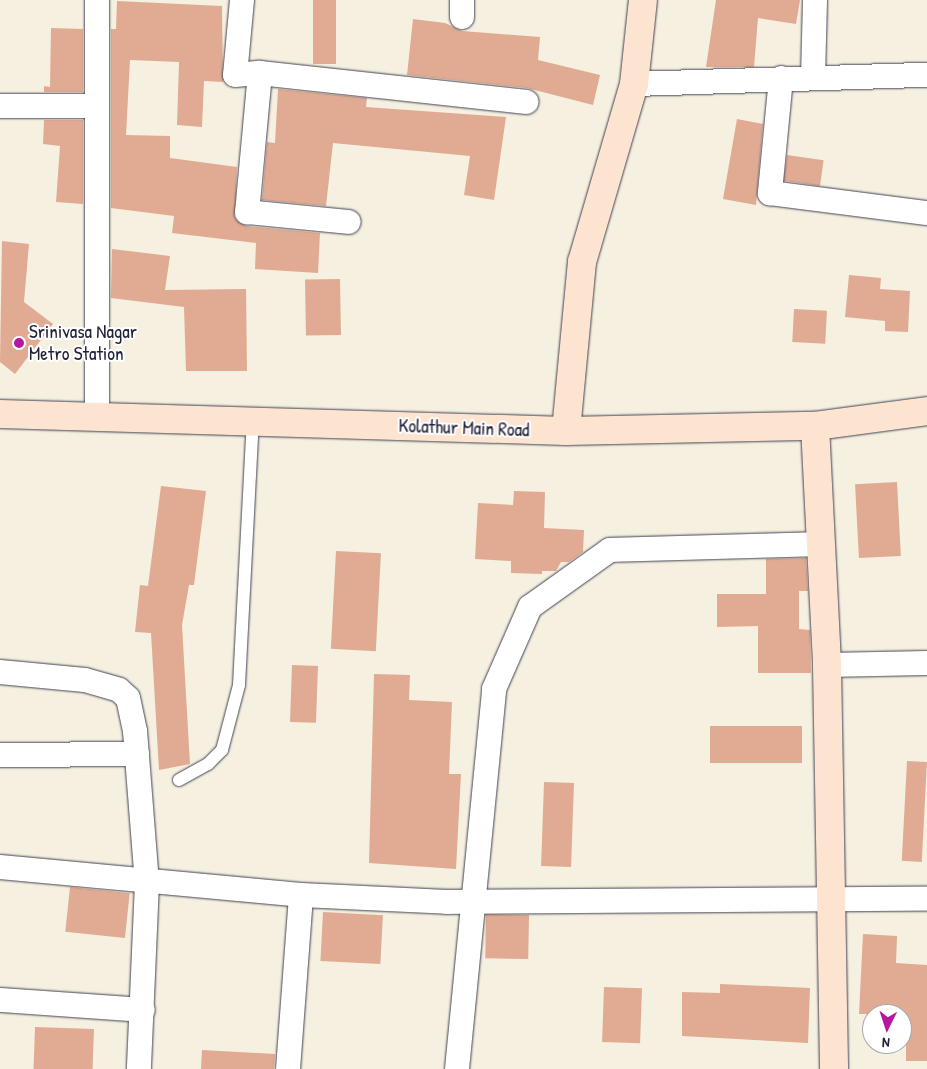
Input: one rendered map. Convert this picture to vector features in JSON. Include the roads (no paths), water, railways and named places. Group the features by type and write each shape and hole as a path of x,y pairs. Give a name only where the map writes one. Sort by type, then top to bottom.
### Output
{"street":[{"path":"97,0 97,414"},
{"path":"242,0 236,75 260,73 526,102"},
{"path":"566,431 582,262 634,84 643,0"},
{"path":"813,77 816,0"},
{"path":"260,73 246,212 350,222"},
{"path":"634,84 813,77 927,76"},
{"path":"781,78 770,193 927,213"},
{"path":"0,106 97,106"},
{"name":"Kolathur Main Road","path":"0,414 97,414 566,431 815,426 927,411"},
{"path":"815,426 827,665 834,1069"},
{"path":"457,1069 471,903 494,689 530,607 610,550 820,544"},
{"path":"827,665 927,663"},
{"path":"0,672 85,680 119,690 128,698 137,754 147,883 139,1069"},
{"path":"0,755 137,754"},
{"path":"0,867 147,883 301,895 471,903 927,899"},
{"path":"288,1069 301,895"},
{"path":"0,1000 143,1010"}],"lane":[{"path":"179,780 208,764 222,750 239,685 253,420"}],"place":[{"name":"Srinivasa Nagar Metro Station","path":"19,343"}]}
